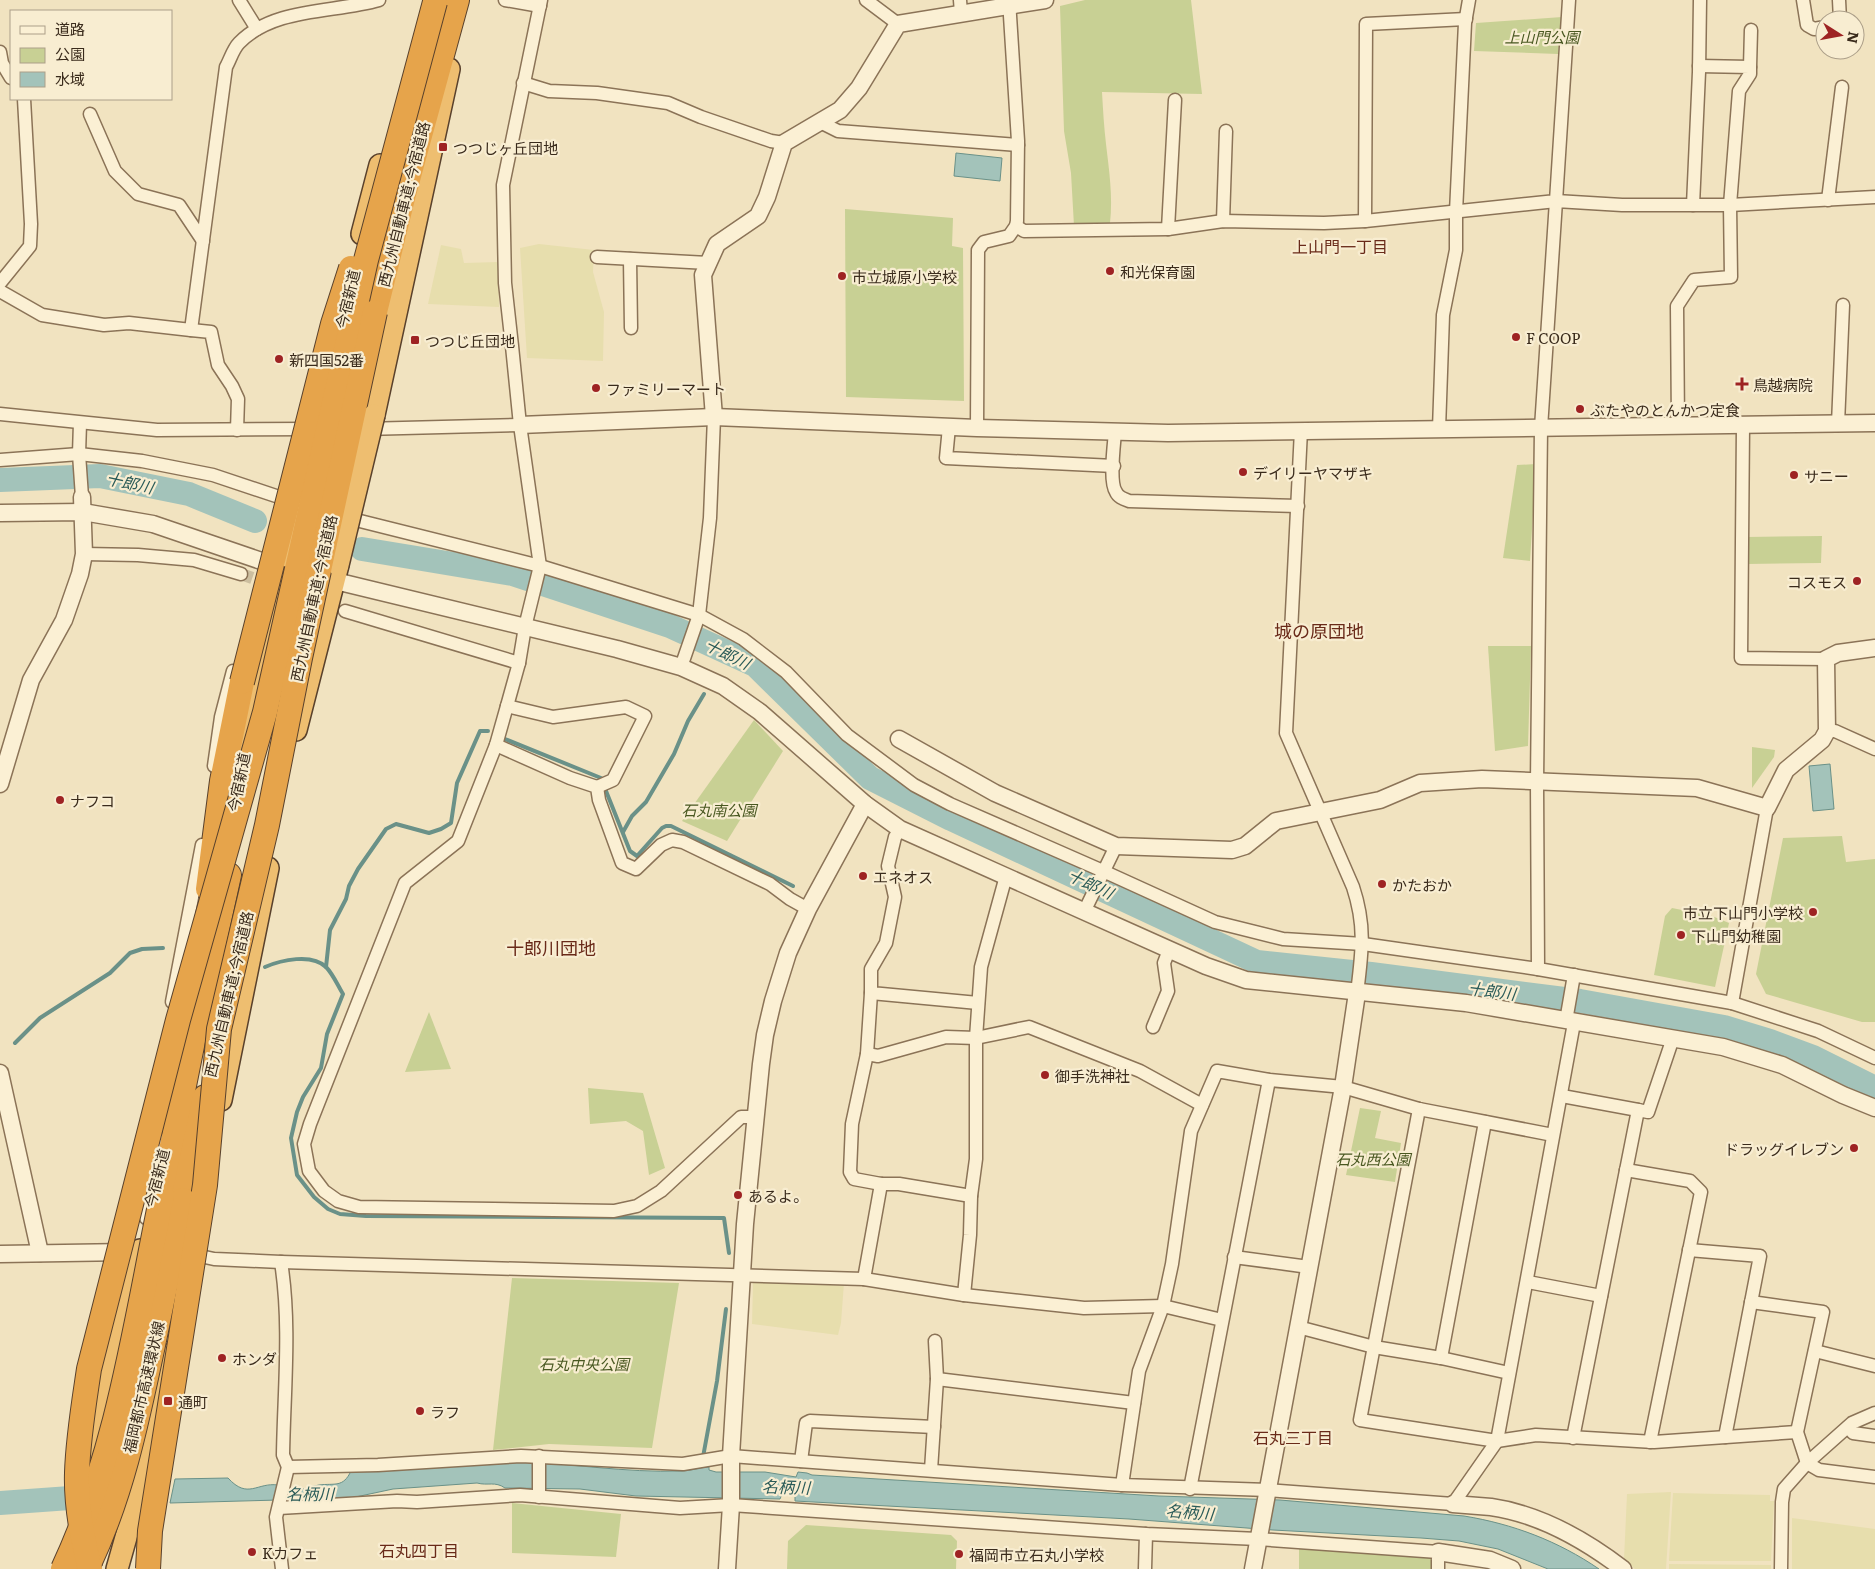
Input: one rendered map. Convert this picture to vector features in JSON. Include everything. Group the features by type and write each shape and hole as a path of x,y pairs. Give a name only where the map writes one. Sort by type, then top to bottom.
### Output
{"highway":[{"path":"117,1569 132,1516 191,1254 298,725 374,415 464,0"},
{"path":"182,1079 222,781 242,682 332,324 439,1"},
{"name":"今宿新道","path":"67,1569 86,1473 140,1253 146,1218 182,1079 202,988 235,794 286,562 370,200 439,1"},
{"name":"西九州自動車道;今宿道路","path":"172,1198 198,1016 265,712 366,260 439,1"},
{"name":"西九州自動車道;今宿道路","path":"172,1198 219,1029 267,825 300,658 376,312 404,194 439,1"},
{"path":"88,1569 83,1540 77,1475 81,1420 89,1368 178,1020 265,712"},
{"path":"148,1569 150,1531 205,1185 219,1029"},
{"path":"62,1569 90,1504 108,1447 172,1198"},
{"name":"福岡都市高速環状線","path":"88,1569 110,1512 128,1455 143,1394 172,1198"}],"street":[{"path":"238,0 257,29"},
{"path":"191,330 226,67 238,44 257,29 307,12 379,0"},
{"path":"505,0 541,3 503,185 506,283 520,425 540,568 530,605 519,663 496,744 458,841 405,883 310,1124 304,1144 309,1171 324,1191 338,1201 360,1207 614,1211 636,1206 661,1191 741,1117 755,1117"},
{"path":"866,0 898,24"},
{"path":"523,83 549,91 597,93 668,103 701,117 771,141 784,143 840,110 859,88 898,24 960,7 1045,0"},
{"path":"1438,429 1443,315 1456,250 1456,212 1466,19 1469,0"},
{"path":"1538,968 1537,782 1541,428 1569,0"},
{"path":"1693,205 1700,0"},
{"path":"1803,0 1807,25 1815,29"},
{"path":"977,428 978,250 984,242 1009,236 1016,226 1018,145 1009,2"},
{"path":"1365,221 1366,24 1466,19"},
{"path":"1678,426 1677,306 1694,280 1731,277 1730,205 1739,91 1750,74 1751,30"},
{"path":"0,52 2,63 10,76"},
{"path":"1699,66 1750,67"},
{"path":"1828,200 1842,87"},
{"path":"0,283 30,246 24,100"},
{"path":"1168,229 1175,100"},
{"path":"90,114 115,171 138,194 179,205 203,242"},
{"path":"820,122 838,130 1018,145"},
{"path":"1223,221 1226,131"},
{"path":"681,667 699,616 710,518 714,417 702,275 717,244 758,216 767,197 784,143"},
{"path":"1016,226 1024,231 1168,229 1223,221 1324,223 1365,221 1556,201 1730,205 1875,197"},
{"path":"597,257 708,263"},
{"path":"630,259 631,328"},
{"path":"0,291 42,315 104,325 129,323 211,332 218,365 238,399 237,430"},
{"path":"1838,424 1843,305"},
{"path":"0,414 157,430 400,429 714,417 977,428 1168,433 1875,423"},
{"path":"0,784 31,680 64,620 80,574 84,554 79,454 80,423"},
{"path":"1742,426 1741,658 1826,659 1838,653 1875,648"},
{"path":"949,427 946,458 1114,466"},
{"path":"1253,1569 1342,1087 1363,944 1359,905 1353,887 1286,733 1301,430"},
{"path":"1115,432 1115,492 1120,497 1129,501 1298,506"},
{"path":"0,460 79,454 142,461 212,475 366,523 540,568 699,616 743,639 786,672 847,735 914,785 950,804 1215,922 1283,939 1363,944 1538,968 1732,1002 1818,1031 1875,1058"},
{"path":"0,513 83,505 286,562 336,573 525,628 681,667 723,686 760,712 865,804 900,829 1169,950 1246,980 1466,1004 1723,1047 1782,1064 1843,1095 1875,1108"},
{"path":"84,554 138,554 194,560 242,574"},
{"path":"146,1218 167,1084 169,1019 198,870 221,717 248,619 286,562"},
{"path":"345,611 519,663"},
{"path":"1732,1002 1767,808 1786,770 1822,740 1827,731 1826,659"},
{"path":"496,744 570,778 597,787 614,780 645,716 626,707 553,717 508,706"},
{"path":"1827,731 1835,731 1875,749"},
{"path":"899,739 995,793 1116,846 1232,850 1245,846 1276,821 1380,800 1420,783 1482,779 1697,788 1767,808"},
{"path":"597,787 599,800 622,863 636,869 661,845 672,840 683,842 770,884 790,899 808,909"},
{"path":"728,1569 731,1456 742,1276 750,1169 762,1054 773,1001 788,953 808,909 865,804"},
{"path":"900,829 895,836 888,866 895,897 886,943 871,969 867,1054 852,1124 850,1172 854,1179 881,1184 899,1184 971,1196"},
{"path":"1084,912 1116,846"},
{"path":"964,1295 970,1235 971,1196 976,1159 976,1038 981,967 1006,876"},
{"path":"1153,1027 1168,991 1164,963 1169,950"},
{"path":"1453,1504 1497,1441 1528,1282 1553,1135 1562,1096 1574,975"},
{"path":"870,992 978,1003"},
{"path":"867,1054 878,1056 946,1038 976,1038 1029,1027 1140,1071 1202,1105"},
{"path":"1562,1096 1648,1112 1673,1038"},
{"path":"1122,1485 1139,1371 1163,1306 1172,1264 1191,1131 1217,1071 1269,1080 1342,1087 1418,1108 1553,1135"},
{"path":"0,1073 40,1252"},
{"path":"1190,1488 1269,1080"},
{"path":"1418,1108 1360,1420 1497,1441 1536,1435 1650,1442 1797,1432"},
{"path":"1573,1438 1638,1110"},
{"path":"1441,1358 1485,1122"},
{"path":"1626,1170 1690,1181 1701,1192 1650,1442"},
{"path":"864,1279 881,1184"},
{"path":"1689,1250 1760,1256 1725,1437"},
{"path":"0,1254 116,1251 191,1254 214,1259 281,1262 864,1279 964,1295 1084,1308 1163,1306 1222,1320"},
{"path":"1234,1257 1309,1267"},
{"path":"281,1262 286,1324 283,1455 288,1467 276,1517 282,1569"},
{"path":"1528,1282 1601,1296"},
{"path":"1751,1302 1823,1312 1797,1432 1807,1463 1818,1470 1875,1477"},
{"path":"1298,1327 1374,1346 1509,1373"},
{"path":"931,1470 937,1379 935,1341"},
{"path":"1815,1351 1875,1366"},
{"path":"937,1379 1134,1403"},
{"path":"1780,1569 1784,1489 1807,1463 1852,1423 1875,1413"},
{"path":"801,1461 806,1423 810,1420 934,1427"},
{"path":"1848,1427 1853,1433 1875,1436"},
{"path":"288,1467 539,1456 683,1464 731,1456 1122,1485 1268,1490 1453,1504 1493,1508 1544,1522 1583,1542 1623,1569"},
{"path":"539,1456 539,1498"},
{"path":"279,1508 520,1495 680,1508 731,1505 1438,1552 1490,1560 1512,1569"},
{"path":"1146,1534 1146,1569"},
{"path":"1438,1552 1438,1569"}],"shaded area":[{"path":"539,244 594,250 593,272 604,312 603,361 527,358 520,248"},
{"path":"441,245 461,249 464,263 498,262 499,307 428,304"},
{"path":"753,1282 844,1283 841,1323 838,1335 752,1324"},
{"path":"1671,1492 1666,1569 1635,1569 1624,1559 1627,1494"},
{"path":"1673,1493 1770,1495 1770,1501 1774,1501 1771,1561 1669,1561"},
{"path":"1792,1518 1875,1529 1875,1569 1792,1569"},
{"path":"1669,1564 1771,1565 1771,1569 1669,1569"}],"green space":[{"path":"1085,0 1191,0 1202,94 1102,92 1110,183 1110,223 1074,226 1071,173 1064,131 1060,6"},
{"name":"上山門公園","path":"1562,17 1558,54 1474,51 1476,23"},
{"path":"845,209 953,218 952,246 963,248 964,401 846,397"},
{"path":"1536,464 1530,561 1503,558 1517,465"},
{"path":"1822,536 1821,563 1747,564 1747,537"},
{"path":"1488,646 1531,646 1528,746 1495,751"},
{"name":"石丸南公園","path":"754,720 783,751 727,841 682,821"},
{"path":"1752,747 1775,750 1774,757 1752,788"},
{"path":"1842,836 1846,862 1875,859 1875,1022 1862,1022 1766,994 1756,974 1783,838"},
{"path":"1672,908 1712,916 1729,923 1715,987 1654,975 1665,916"},
{"path":"429,1012 451,1069 405,1072"},
{"path":"588,1088 643,1093 665,1168 649,1175 643,1131 626,1121 590,1124"},
{"name":"石丸西公園","path":"1360,1108 1381,1111 1375,1138 1401,1143 1395,1182 1346,1175"},
{"name":"石丸中央公園","path":"512,1278 679,1283 652,1448 549,1444 493,1450"},
{"path":"512,1503 621,1514 616,1557 512,1553"},
{"path":"806,1525 951,1535 957,1541 956,1569 787,1569 788,1541"},
{"path":"1299,1547 1433,1558 1433,1569 1299,1569"}],"water":[{"path":"956,153 1002,158 1000,181 954,176"},
{"path":"1830,764 1834,809 1813,811 1809,766"},
{"path":"512,1461 661,1471 685,1471 709,1467 709,1470 716,1472 765,1472 796,1477 798,1472 812,1475 1159,1496 1280,1500 1464,1516 1482,1519 1535,1535 1568,1550 1599,1569 1548,1569 1498,1549 1459,1541 1129,1519 795,1501 795,1495 782,1494 780,1499 636,1496 580,1489 505,1488 495,1484 477,1483 393,1489 351,1498 170,1503 175,1479 228,1478 241,1488 253,1489 278,1485 292,1491 319,1485 338,1484 345,1480 351,1471"}],"waterway":[{"name":"十郎川","path":"0,480 100,476 189,494 255,521"},
{"name":"十郎川","path":"362,549 513,574 670,626 755,665 870,778 951,819 1257,962 1371,974 1580,1001 1724,1027 1813,1057 1875,1088"},
{"path":"623,832 632,816 646,802 674,754 688,721 704,694"},
{"path":"326,967 330,930 346,899 349,886 358,869 386,829 396,824 429,833 451,823 457,783 480,731 488,731"},
{"path":"505,739 601,778"},
{"path":"606,791 630,851 637,856 662,828 671,826 793,886"},
{"path":"15,1043 40,1018 110,973 130,953 142,949 163,948"},
{"path":"265,967 288,960 313,960 329,970 343,994 327,1034 321,1068 303,1097 297,1112 291,1138 297,1175 314,1197 328,1209 340,1214 366,1216 724,1218 729,1253"},
{"path":"703,1457 717,1381 726,1309"},
{"name":"名柄川","path":"0,1503 98,1496"}],"tunnel":[{"path":"241,574 272,585"}],"place":[{"name":"つつじヶ丘団地","path":"443,147"},
{"name":"和光保育園","path":"1110,271"},
{"name":"市立城原小学校","path":"842,276"},
{"name":"F COOP","path":"1516,337"},
{"name":"つつじ丘団地","path":"415,340"},
{"name":"新四国52番","path":"279,359"},
{"name":"鳥越病院","path":"1742,384"},
{"name":"ファミリーマート","path":"596,388"},
{"name":"ぶたやのとんかつ定食","path":"1580,409"},
{"name":"デイリーヤマザキ","path":"1243,472"},
{"name":"サニー","path":"1794,475"},
{"name":"コスモス","path":"1857,581"},
{"name":"ナフコ","path":"60,800"},
{"name":"エネオス","path":"863,876"},
{"name":"かたおか","path":"1382,884"},
{"name":"市立下山門小学校","path":"1813,912"},
{"name":"下山門幼稚園","path":"1681,935"},
{"name":"御手洗神社","path":"1045,1075"},
{"name":"ドラッグイレブン","path":"1854,1148"},
{"name":"あるよ。","path":"738,1195"},
{"name":"ホンダ","path":"222,1358"},
{"name":"通町","path":"168,1401"},
{"name":"ラフ","path":"420,1411"},
{"name":"Kカフェ","path":"252,1552"},
{"name":"福岡市立石丸小学校","path":"959,1554"}],"district":[{"name":"上山門一丁目","path":"1340,246"},
{"name":"城の原団地","path":"1319,630"},
{"name":"十郎川団地","path":"551,947"},
{"name":"石丸三丁目","path":"1293,1437"},
{"name":"石丸四丁目","path":"419,1550"}]}
